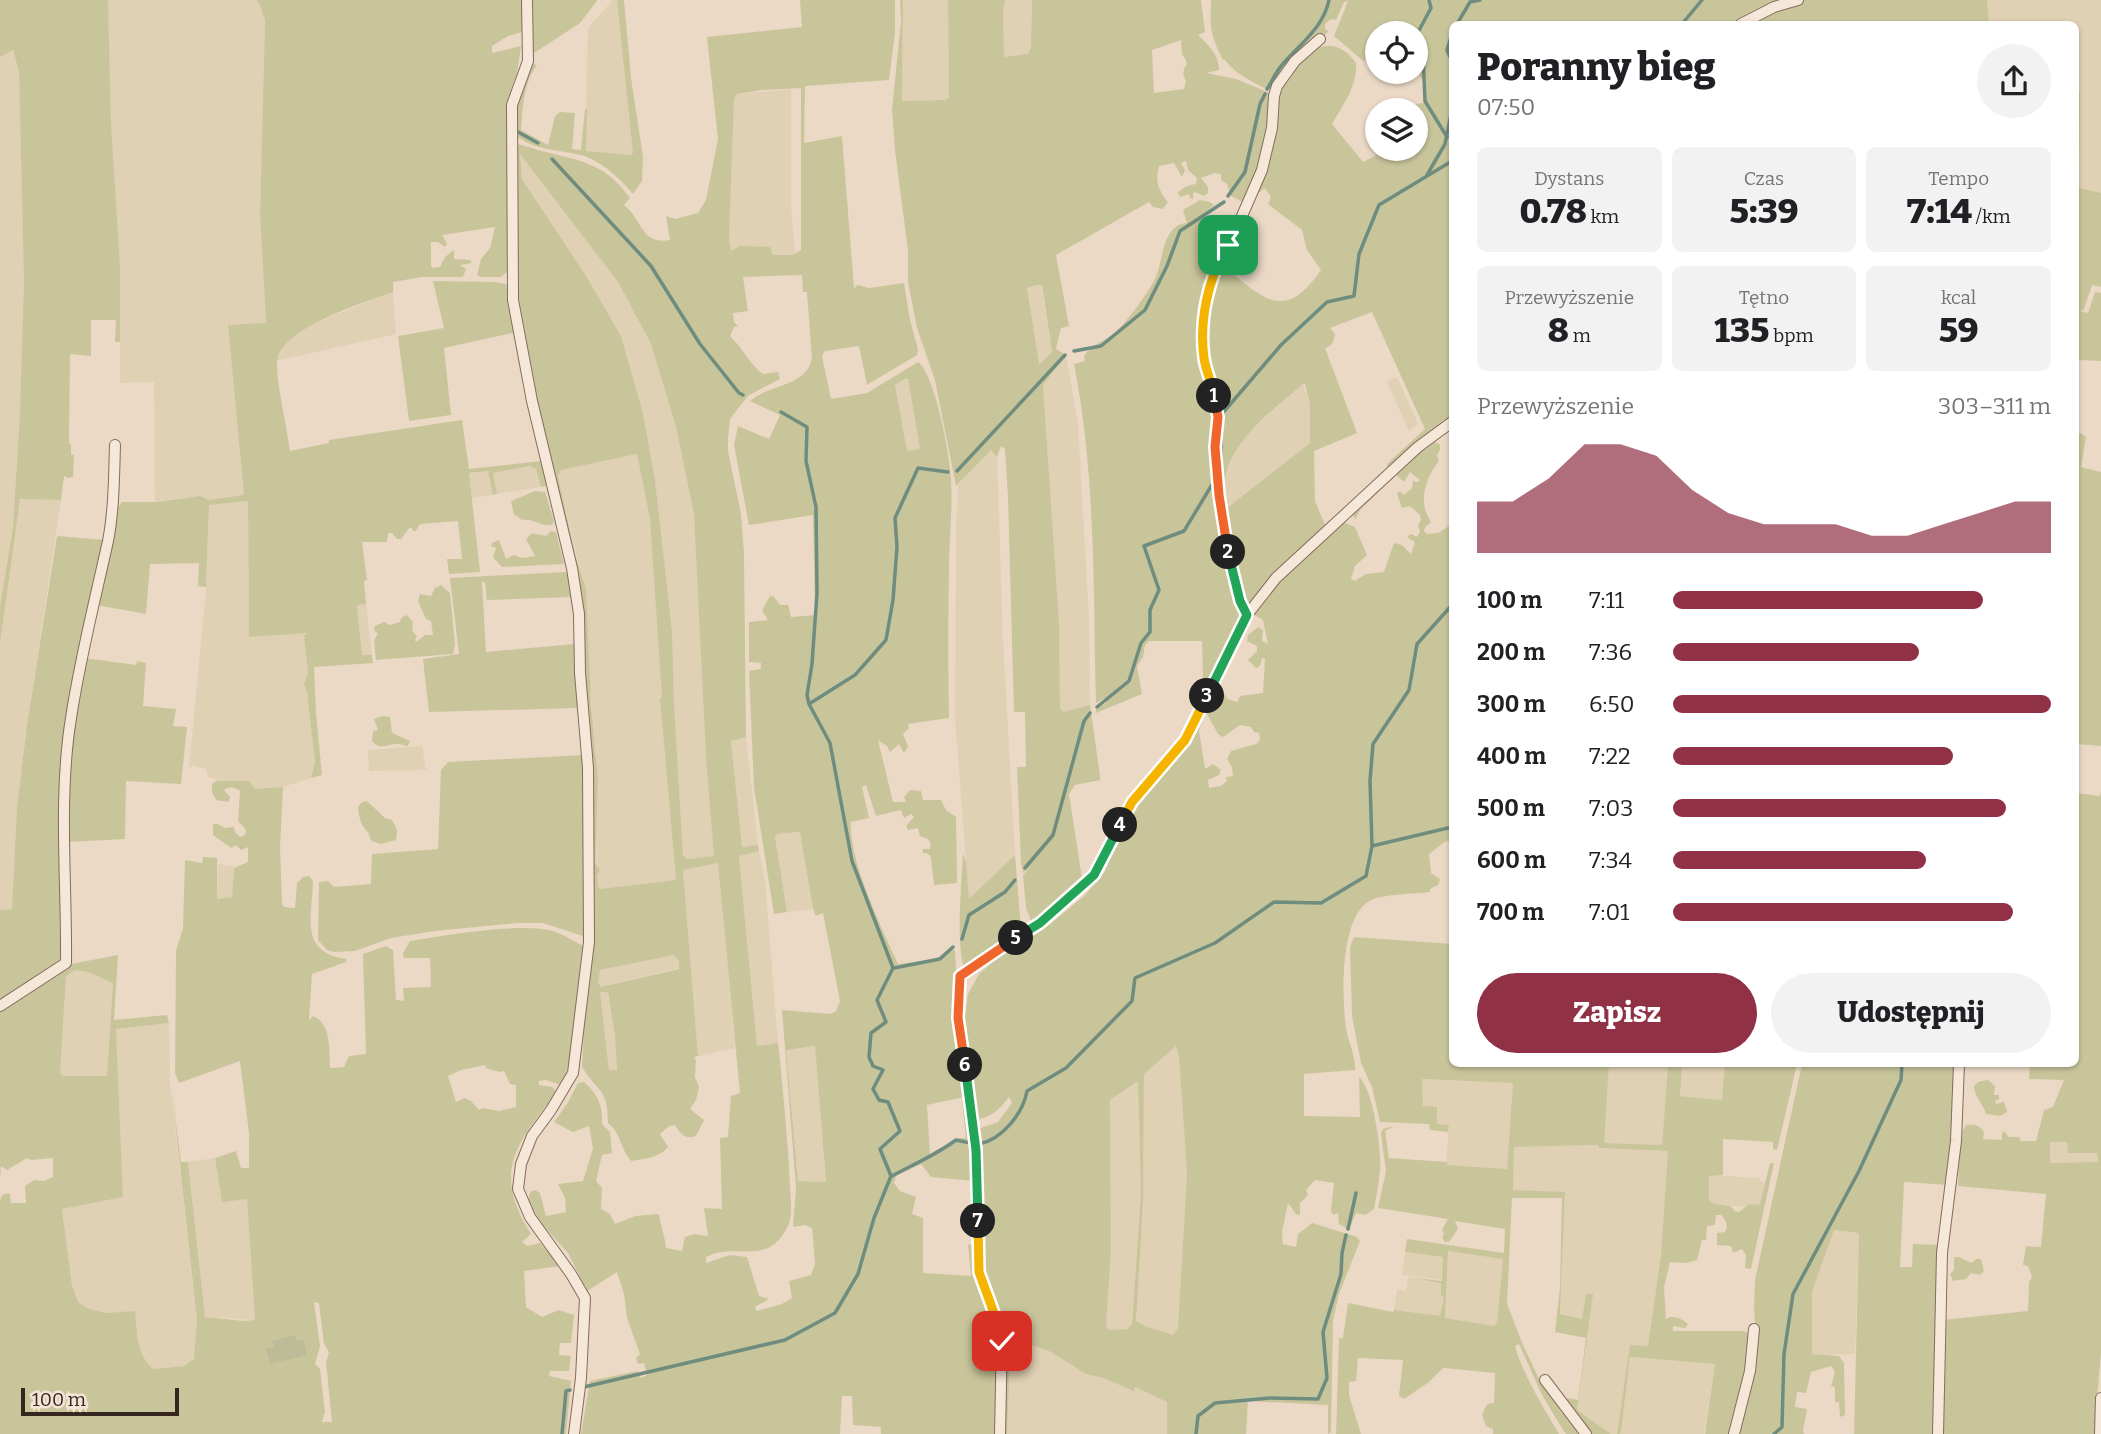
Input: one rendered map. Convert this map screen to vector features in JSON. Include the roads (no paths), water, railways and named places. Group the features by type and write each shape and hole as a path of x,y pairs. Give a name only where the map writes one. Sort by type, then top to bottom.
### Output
{"street":[{"path":"527,0 528,61 512,105 513,300 532,401 572,568 579,614 580,673 588,768 589,942 573,1073 532,1136 521,1164 518,1189 530,1217 585,1298 581,1378 574,1434"},
{"path":"1747,21 1774,7 1798,0"},
{"path":"1247,615 1240,601 1228,553 1219,495 1215,447 1218,417 1204,360 1203,329 1208,291 1216,265 1236,232 1262,170 1272,128 1277,86 1295,61 1320,39"},
{"path":"1000,1434 1002,1335 979,1272 976,1150 958,1018 960,976 1040,923 1094,875 1132,802 1185,740 1247,615 1276,578 1418,447 1449,424"},
{"path":"0,1006 66,963 64,782 70,719 113,506 115,445"},
{"path":"1938,1434 1942,1253 1956,1141 1959,1067"},
{"path":"1734,1434 1750,1371 1754,1329"},
{"path":"1545,1380 1586,1434"},
{"path":"2100,1434 2101,1398"}],"waterway":[{"path":"1267,89 1282,65 1322,19 1329,0"},
{"path":"1424,21 1431,8 1429,0"},
{"path":"1459,21 1470,2 1480,0"},
{"path":"1684,21 1702,0"},
{"path":"1449,44 1449,54"},
{"path":"1424,84 1425,101 1447,137"},
{"path":"1228,196 1245,172 1260,104 1265,94"},
{"path":"1427,175 1445,144 1449,124"},
{"path":"518,132 538,143"},
{"path":"552,159 651,266 700,344 743,395"},
{"path":"1221,415 1281,345 1327,302 1354,296 1359,254 1379,205 1449,163"},
{"path":"1074,351 1101,346 1145,310 1167,266 1180,231 1224,202"},
{"path":"957,471 1065,355"},
{"path":"781,412 807,427 806,461 816,507 817,593 807,695 809,704"},
{"path":"1221,437 1221,460"},
{"path":"584,1387 785,1340 835,1313 858,1274 874,1218 891,1176 880,1149 900,1131 888,1102 879,1100 873,1089 883,1070 873,1066 869,1057 871,1033 886,1022 877,1000 893,968 852,861 830,743 809,704 855,675 886,640 893,600 897,547 895,518 918,468 948,472"},
{"path":"1097,707 1129,681 1141,643 1150,632 1150,610 1159,590 1144,546 1184,531 1213,483"},
{"path":"979,1144 1004,1131 1021,1108 1027,1091 1066,1068 1132,1001 1135,978 1215,943 1274,902 1321,903 1366,876 1372,846 1370,781 1373,744 1409,690 1417,644 1449,608"},
{"path":"1025,868 1053,835 1084,721 1090,713"},
{"path":"1372,846 1449,828"},
{"path":"962,939 969,915 1005,892 1015,880"},
{"path":"894,968 940,959 953,947"},
{"path":"1774,1434 1782,1427 1784,1354 1793,1294 1859,1171 1901,1080 1902,1067"},
{"path":"892,1176 956,1140 970,1143"},
{"path":"1348,1229 1356,1193"},
{"path":"1196,1434 1198,1416 1215,1403 1270,1398 1318,1399 1327,1378 1323,1332 1341,1274 1346,1235"},
{"path":"562,1434 566,1391 570,1390"}]}
